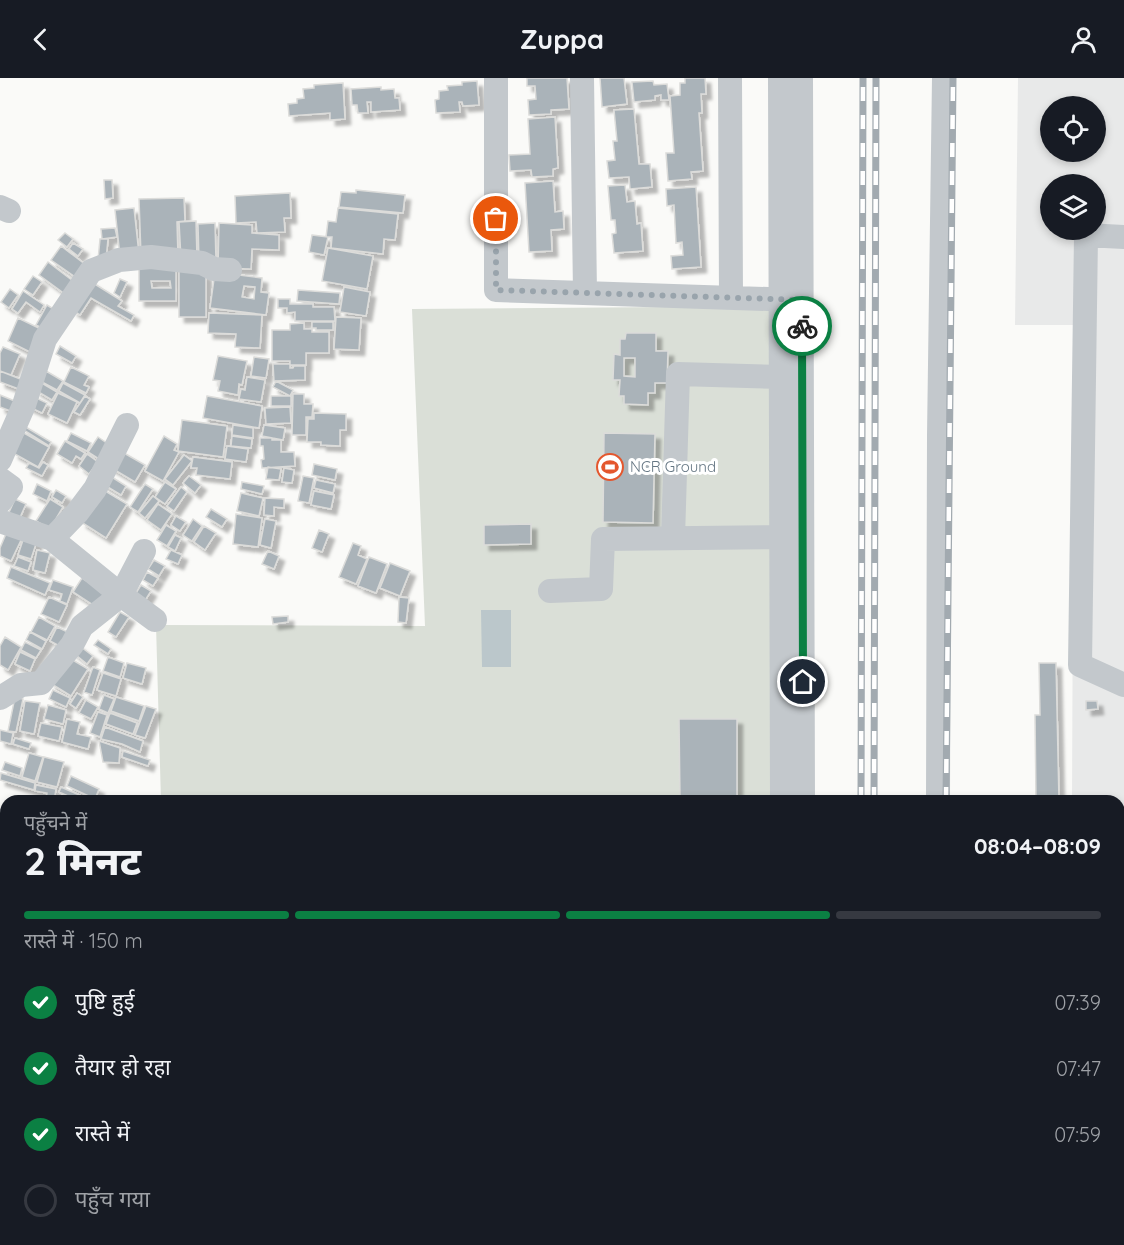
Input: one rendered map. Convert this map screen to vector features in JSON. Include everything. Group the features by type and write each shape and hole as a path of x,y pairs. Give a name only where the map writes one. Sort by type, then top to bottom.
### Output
{"street":[{"path":"496,78 496,290 791,299"},
{"path":"582,78 585,293"},
{"path":"730,78 731,297"},
{"path":"780,78 791,299 803,795"},
{"path":"782,795 781,377 791,299 801,78"},
{"path":"938,795 939,436 944,78"},
{"path":"1124,237 1086,235 1080,665 1124,685"},
{"path":"0,460 24,405 45,339 91,271 119,260 151,257 202,263 214,269 230,270"},
{"path":"673,538 678,374 781,377"},
{"path":"52,539 77,513 95,489 127,425"},
{"path":"0,479 10,487 0,502"},
{"path":"0,521 52,539 155,620"},
{"path":"550,591 601,589 603,539 781,537"},
{"path":"0,698 21,685 41,683 72,645 82,626 121,595 144,551"}],"shaded area":[{"path":"1018,78 1124,78 1124,795 1072,795 1074,325 1015,325"},
{"name":"NCR Ground","path":"801,306 802,795 161,795 156,625 425,626 412,309"},
{"path":"481,610 511,610 511,667 482,667"}],"building":[{"path":"527,78 567,78 569,109 551,110 551,114 529,115 528,100 536,99 535,86 527,86"},
{"path":"600,78 624,78 627,104 602,107"},
{"path":"685,78 705,78 706,94 701,94 702,113 699,113 703,171 691,172 692,179 668,181 666,153 674,153 670,96 680,95 680,83 685,83"},
{"path":"477,81 479,105 463,106 462,102 459,102 460,112 436,113 435,100 439,99 439,91 448,90 447,86 462,85 462,82"},
{"path":"653,81 654,85 667,84 669,100 661,100 661,95 655,96 655,100 634,102 632,82"},
{"path":"343,83 345,119 330,120 330,113 289,116 288,104 297,103 297,99 304,98 303,89 314,88 314,85"},
{"path":"381,87 381,90 394,89 395,98 399,98 400,110 371,112 371,102 367,102 368,113 358,113 357,105 352,105 351,89"},
{"path":"634,109 639,164 650,164 652,187 630,189 629,177 609,178 607,161 615,160 613,141 617,141 614,110"},
{"path":"555,117 558,168 553,169 553,176 532,177 531,170 510,171 509,155 530,154 528,119"},
{"path":"104,180 112,180 113,198 105,199"},
{"path":"553,181 555,212 563,211 564,229 551,230 552,251 529,252 525,183"},
{"path":"625,185 627,202 635,201 637,224 641,223 643,251 614,253 612,234 616,233 615,220 611,220 608,186"},
{"path":"696,187 701,267 672,269 671,256 683,255 682,242 676,243 674,205 667,206 666,189"},
{"path":"356,190 405,195 403,213 339,207 341,192 356,193"},
{"path":"290,193 291,218 284,218 285,232 257,233 256,222 236,223 235,196"},
{"path":"184,198 185,221 177,222 178,256 141,256 139,199"},
{"path":"134,208 139,254 120,256 115,210"},
{"path":"338,208 398,214 395,240 384,239 383,254 331,248 332,237 326,237 328,221 336,222"},
{"path":"196,221 197,258 181,259 179,222"},
{"path":"215,223 216,261 199,261 198,224"},
{"path":"219,223 252,225 252,233 279,235 279,250 252,249 251,269 218,268"},
{"path":"115,228 117,237 102,239 101,229"},
{"path":"65,233 73,239 67,247 58,240"},
{"path":"312,235 328,237 324,255 309,252"},
{"path":"100,239 108,239 106,260 98,260"},
{"path":"73,243 83,249 78,256 69,249"},
{"path":"61,246 90,268 81,281 51,260"},
{"path":"328,248 373,256 367,289 322,281"},
{"path":"139,261 176,261 176,301 139,301","holes":["151,281 170,281 171,288 152,288"]},
{"path":"48,262 73,281 69,297 39,275"},
{"path":"179,263 206,275 206,317 179,317"},
{"path":"215,272 262,278 261,292 269,293 266,315 210,308","holes":["244,286 255,287 254,299 242,297"]},
{"path":"33,276 42,282 33,295 24,289"},
{"path":"120,279 127,282 120,297 114,293"},
{"path":"90,281 122,301 118,306 134,315 131,321 91,298 80,315 72,310"},
{"path":"344,287 370,292 366,316 340,312"},
{"path":"10,289 18,295 9,308 1,302"},
{"path":"298,290 340,293 339,304 297,301"},
{"path":"23,291 44,305 40,312 26,302 18,313 12,309"},
{"path":"278,299 290,299 290,304 334,307 335,321 295,321 295,312 287,313 287,308 278,308"},
{"path":"47,305 55,310 44,329 36,325"},
{"path":"209,313 262,315 260,348 235,347 236,334 208,333"},
{"path":"336,317 361,318 359,350 334,349"},
{"path":"18,318 45,331 34,354 8,341"},
{"path":"312,322 333,322 333,330 316,330 312,328"},
{"path":"304,323 304,329 312,329 312,332 329,332 329,353 306,353 306,365 290,365 290,361 272,361 272,330 290,330 290,324"},
{"path":"626,333 656,333 656,351 668,351 667,383 655,383 655,393 648,393 648,405 624,404 624,396 619,396 620,380 613,380 614,354 620,355 620,339 625,339","holes":["624,358 635,358 635,377 624,376"]},
{"path":"60,346 76,356 72,363 56,354"},
{"path":"3,347 20,354 11,375 0,371 0,353"},
{"path":"218,356 247,361 242,385 239,384 238,395 218,391 220,381 213,380"},
{"path":"254,357 269,359 266,378 251,376"},
{"path":"273,364 290,364 290,368 305,366 305,380 274,381"},
{"path":"71,367 89,376 84,385 89,387 86,393 64,382"},
{"path":"0,371 28,382 24,391 0,382"},
{"path":"46,371 63,381 57,390 40,381"},
{"path":"247,377 265,380 261,402 239,399 241,389 245,390"},
{"path":"276,381 293,390 290,396 273,387"},
{"path":"40,382 57,392 52,400 35,390"},
{"path":"63,383 85,395 80,403 59,391"},
{"path":"58,393 77,402 67,423 48,414"},
{"path":"293,394 304,394 304,404 313,404 312,417 306,417 306,435 292,435"},
{"path":"0,395 22,404 18,414 0,407"},
{"path":"32,396 47,403 42,413 27,406"},
{"path":"85,396 90,399 80,415 74,412"},
{"path":"207,396 262,406 259,428 203,418"},
{"path":"271,396 291,396 291,406 271,406"},
{"path":"290,407 291,423 266,424 265,408"},
{"path":"314,413 346,414 346,430 340,430 340,446 307,442 308,419 314,419"},
{"path":"182,420 227,426 223,457 178,451"},
{"path":"233,425 253,428 253,438 232,435"},
{"path":"264,425 285,428 283,440 262,436"},
{"path":"24,426 51,442 49,446 22,429"},
{"path":"24,433 49,447 38,467 13,453"},
{"path":"71,433 91,443 87,451 67,441"},
{"path":"604,433 655,434 653,523 603,522"},
{"path":"164,436 177,444 174,450 179,452 163,481 145,471"},
{"path":"232,436 252,439 251,448 231,446"},
{"path":"98,437 111,446 102,461 88,452"},
{"path":"260,438 281,440 281,452 294,452 295,466 262,468 261,460 264,459"},
{"path":"65,441 85,453 81,459 76,456 72,463 57,454"},
{"path":"227,446 248,449 246,462 225,459"},
{"path":"117,449 145,465 135,482 108,466"},
{"path":"87,454 98,462 89,474 79,466"},
{"path":"184,455 192,461 173,485 165,479"},
{"path":"193,457 232,462 230,479 196,475 197,468 191,468"},
{"path":"43,462 48,465 42,476 26,468 29,463 39,468"},
{"path":"314,464 337,469 335,480 312,475"},
{"path":"268,467 281,469 279,480 266,479"},
{"path":"284,468 294,470 292,483 282,482"},
{"path":"107,474 126,486 121,495 101,483"},
{"path":"189,476 201,485 195,493 183,483"},
{"path":"303,476 314,478 309,503 298,501"},
{"path":"316,480 335,484 333,493 314,488"},
{"path":"165,482 176,489 165,504 155,497"},
{"path":"242,482 264,486 262,494 241,489"},
{"path":"37,484 51,491 47,501 33,494"},
{"path":"145,484 153,489 138,512 130,507"},
{"path":"181,487 187,492 174,511 167,506"},
{"path":"102,489 127,504 106,538 81,522"},
{"path":"56,490 66,496 62,503 52,497"},
{"path":"314,491 334,495 331,509 311,505"},
{"path":"241,493 263,498 259,516 237,511"},
{"path":"153,496 159,501 145,518 139,513"},
{"path":"265,498 284,499 284,508 274,507 274,516 264,515"},
{"path":"15,499 26,504 17,524 6,519"},
{"path":"50,499 63,507 50,529 36,521"},
{"path":"158,504 172,514 161,530 147,520"},
{"path":"211,509 227,519 222,527 206,517"},
{"path":"236,514 262,518 258,547 233,544"},
{"path":"176,516 186,522 180,531 171,525"},
{"path":"193,519 202,526 192,541 183,535"},
{"path":"265,519 276,521 271,548 260,545"},
{"path":"531,524 531,544 484,545 484,525"},
{"path":"166,525 176,531 167,546 157,540"},
{"path":"204,526 216,533 205,550 194,542"},
{"path":"8,529 23,536 11,561 0,556 0,548"},
{"path":"319,530 329,534 322,552 312,548"},
{"path":"175,535 181,538 175,551 168,547"},
{"path":"24,537 37,541 31,559 18,555"},
{"path":"353,543 361,546 358,555 367,559 356,584 339,577"},
{"path":"37,550 50,553 45,573 33,570"},
{"path":"171,550 182,555 178,564 166,559"},
{"path":"268,551 279,556 274,569 262,564"},
{"path":"18,557 31,562 28,571 14,566"},
{"path":"369,557 387,564 376,593 358,586"},
{"path":"154,560 165,566 159,576 148,569"},
{"path":"390,563 410,571 400,596 380,588"},
{"path":"11,567 50,583 45,595 7,578"},
{"path":"147,572 158,578 153,586 143,580"},
{"path":"82,578 109,595 99,609 73,592"},
{"path":"53,580 73,587 67,604 60,601 62,594 49,590"},
{"path":"141,585 151,591 141,607 131,601"},
{"path":"49,597 67,605 59,622 41,614"},
{"path":"399,597 409,598 406,623 398,622"},
{"path":"120,612 129,617 116,637 108,632"},
{"path":"288,616 288,622 273,624 272,617"},
{"path":"39,617 55,626 47,640 31,632"},
{"path":"57,627 74,635 67,650 50,641"},
{"path":"30,632 46,641 42,649 26,640"},
{"path":"5,637 21,647 8,670 0,665 0,646"},
{"path":"98,640 111,649 108,654 94,645"},
{"path":"25,642 41,650 36,658 21,650"},
{"path":"77,644 93,656 87,664 71,651"},
{"path":"20,652 35,659 30,671 15,664"},
{"path":"66,656 88,669 71,696 50,683"},
{"path":"108,657 124,663 120,677 103,671"},
{"path":"127,663 146,668 142,684 123,678"},
{"path":"1039,663 1056,663 1059,795 1036,795 1035,715 1040,715"},
{"path":"93,667 100,670 92,695 84,692"},
{"path":"103,673 121,679 116,696 97,690"},
{"path":"53,690 70,698 66,707 49,699"},
{"path":"77,693 83,697 76,708 70,704"},
{"path":"104,695 114,699 108,713 99,709"},
{"path":"15,697 23,699 16,732 8,731"},
{"path":"116,697 144,706 139,721 111,711"},
{"path":"86,700 98,707 91,719 79,713"},
{"path":"25,701 40,703 34,734 20,731"},
{"path":"1086,701 1097,701 1098,709 1086,710"},
{"path":"48,705 66,710 63,724 44,719"},
{"path":"146,706 156,709 145,738 135,735"},
{"path":"98,712 107,715 100,737 90,733"},
{"path":"110,713 137,723 133,734 106,724"},
{"path":"67,719 80,722 77,734 91,737 88,749 62,742"},
{"path":"679,719 737,719 737,795 680,795"},
{"path":"41,723 62,727 59,741 38,736"},
{"path":"105,727 143,741 140,752 122,744 101,739"},
{"path":"0,730 13,733 11,744 0,741"},
{"path":"15,738 31,743 29,749 13,744"},
{"path":"99,741 120,748 119,763 103,762"},
{"path":"123,751 150,760 148,766 122,757"},
{"path":"29,753 43,757 35,781 22,777"},
{"path":"44,757 64,762 57,787 37,782"},
{"path":"5,762 22,768 20,776 2,770"},
{"path":"1,773 35,783 34,790 0,780"},
{"path":"71,776 99,789 97,795 86,795 67,786"},
{"path":"36,785 56,789 55,795 35,791"},
{"path":"61,787 79,795 66,795 59,792"}],"railway":[{"path":"861,795 863,78"},
{"path":"874,795 876,78"},
{"path":"946,795 953,78"}],"way so far":[{"path":"496,219 496,290 802,300 802,326"}],"place":[{"name":"NCR Ground","path":"610,467"}],"route":[{"path":"802,326 803,682"}]}
